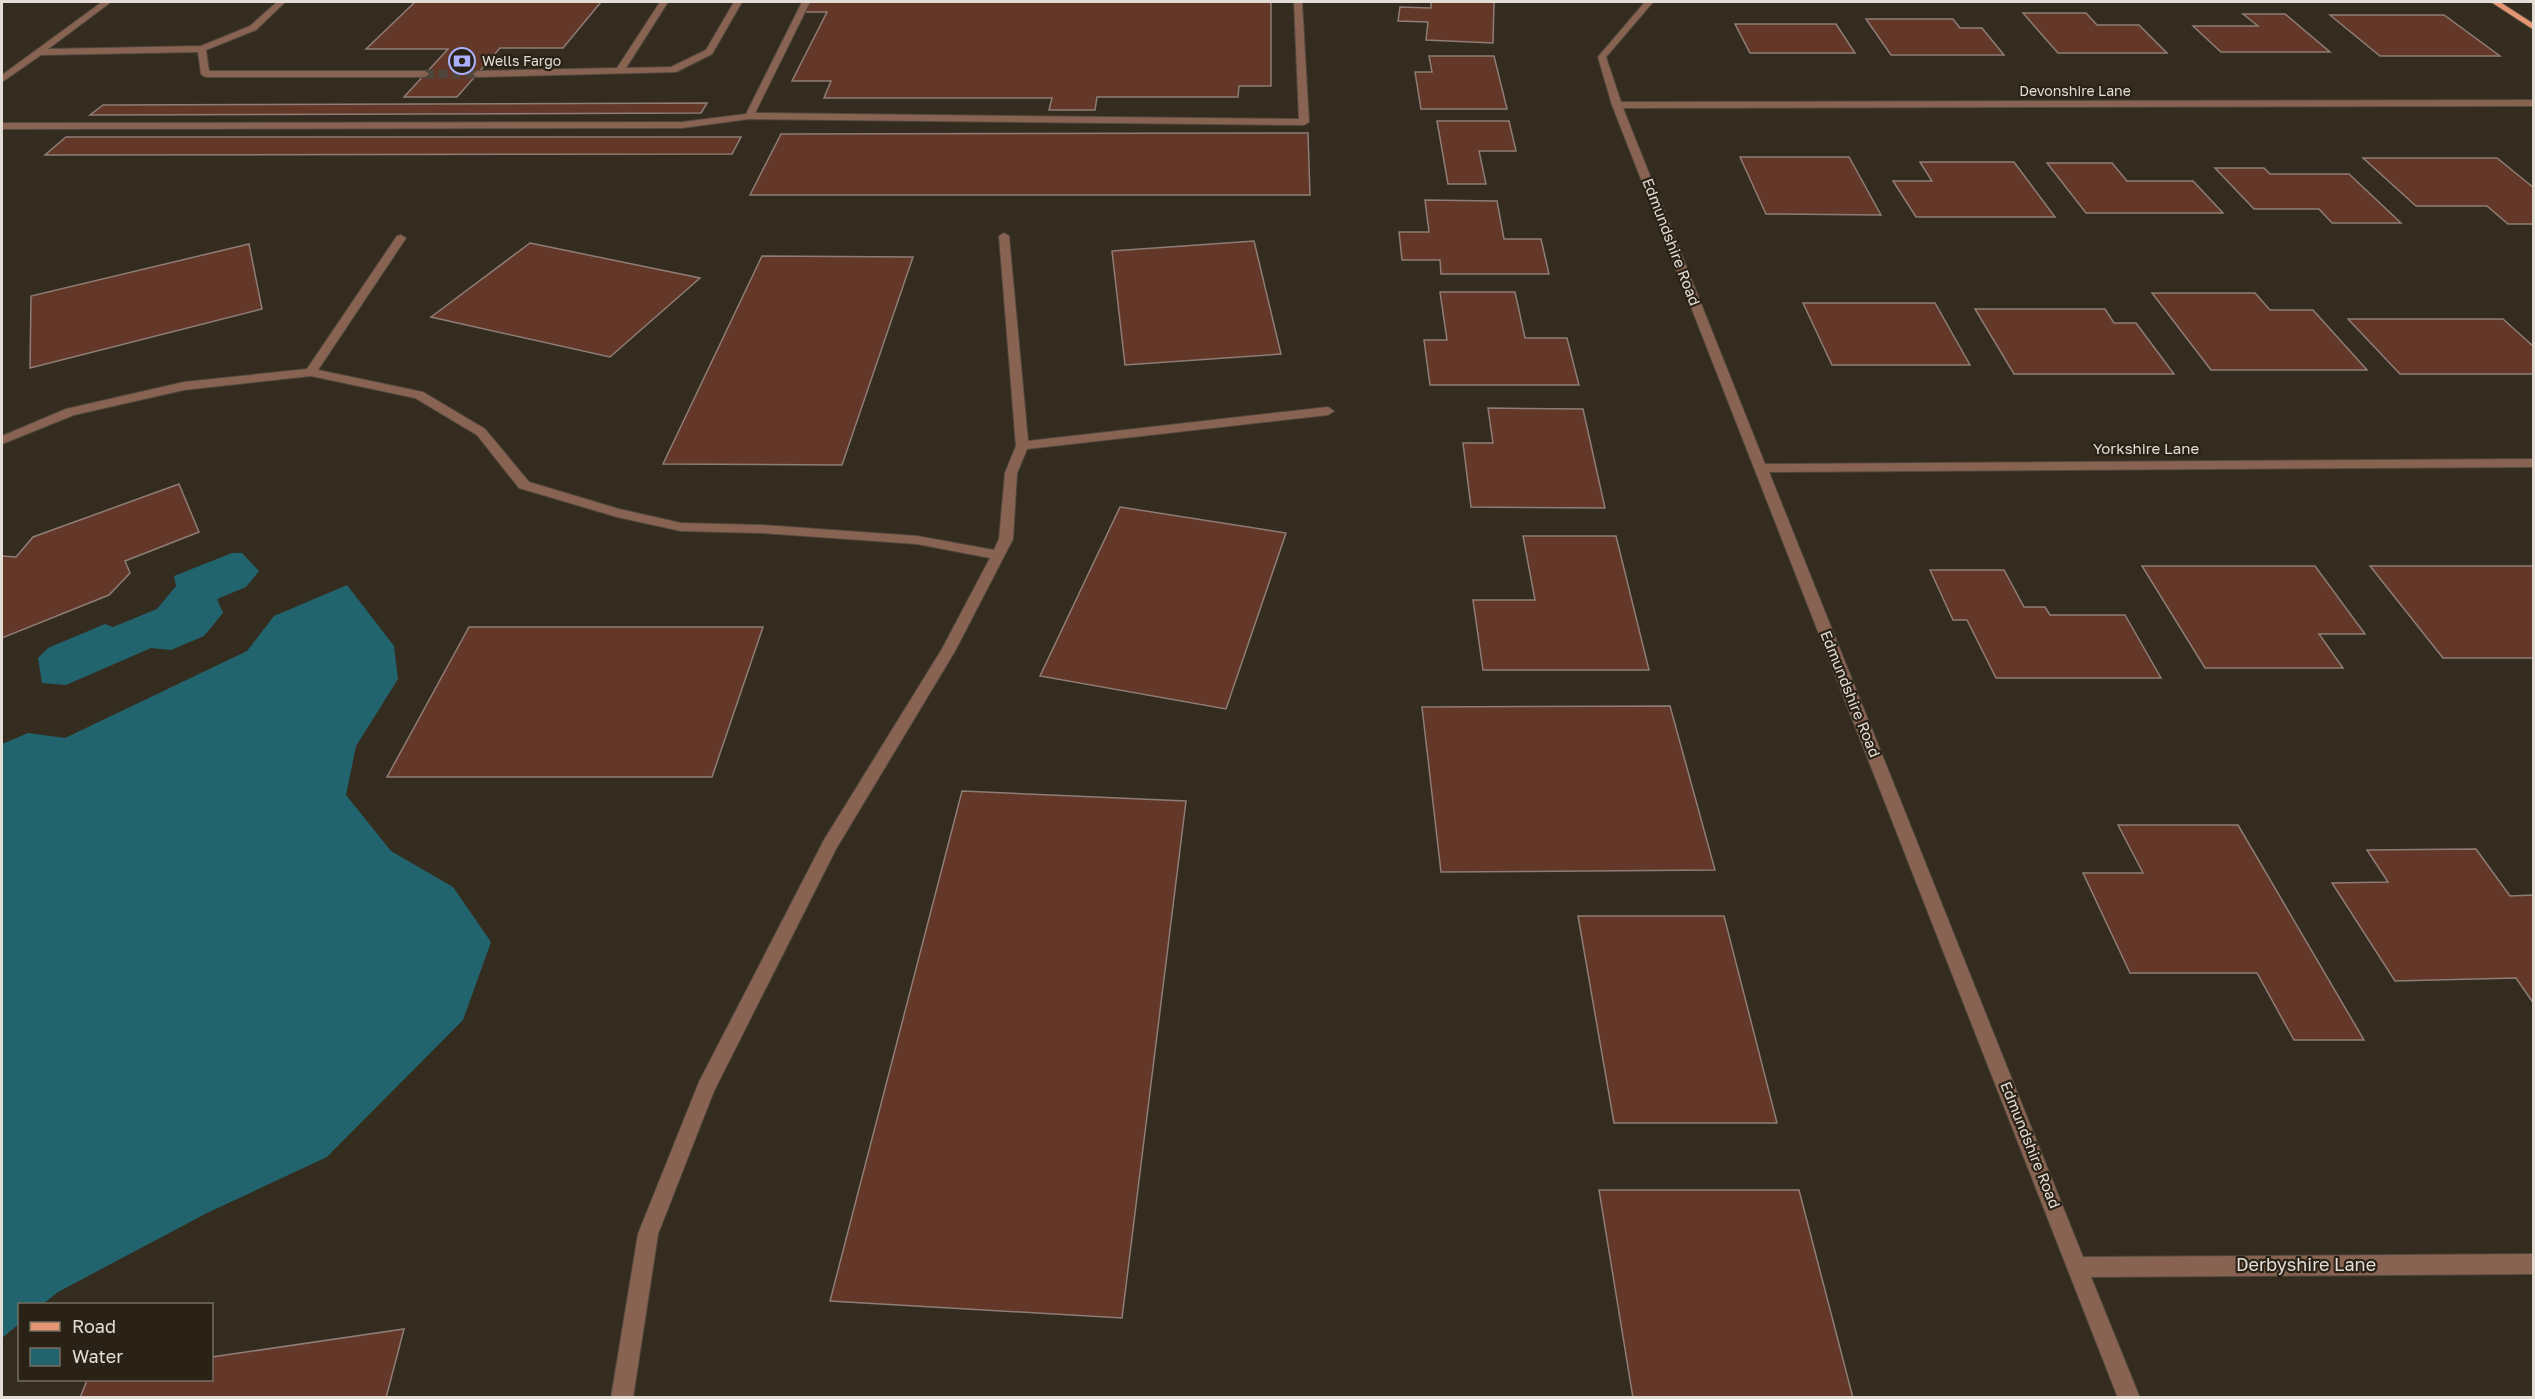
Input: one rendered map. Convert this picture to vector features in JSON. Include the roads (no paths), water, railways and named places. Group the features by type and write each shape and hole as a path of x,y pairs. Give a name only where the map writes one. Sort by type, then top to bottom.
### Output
{"main road":[{"path":"2495,2 2534,27"}],"street":[{"path":"2,79 107,2"},
{"path":"39,52 202,50 252,28 281,2"},
{"path":"619,72 664,2"},
{"path":"477,74 673,70 709,52 738,2"},
{"path":"749,116 806,2"},
{"path":"2,126 682,125 749,116 1304,122 1298,2"},
{"name":"Edmundshire Road","path":"1649,2 1602,57 1617,105 2129,1398"},
{"path":"202,50 205,74 425,74"},
{"name":"Devonshire Lane","path":"1617,105 2534,103"},
{"path":"622,1398 648,1234 706,1088 830,845 948,651 1006,539 1011,473 1022,446 1004,236"},
{"path":"311,372 401,238"},
{"path":"2,440 70,412 184,386 311,372 419,395 482,432 524,485 617,513 681,527 761,529 916,540 998,555"},
{"path":"1022,446 1328,411"},
{"name":"Yorkshire Lane","path":"1760,468 2534,463"},
{"name":"Derbyshire Lane","path":"2079,1267 2534,1264"}],"water":[{"path":"232,553 242,553 259,571 246,587 217,599 223,613 204,636 171,650 151,648 66,685 42,683 38,658 48,648 105,624 113,627 157,609 176,586 174,576"},
{"path":"347,585 394,646 398,679 356,746 346,795 391,851 453,887 491,942 463,1020 327,1157 207,1213 58,1292 44,1303 18,1303 18,1325 2,1338 2,744 28,733 65,738 247,651 274,616"}],"tunnel":[{"path":"425,74 477,74"}],"place":[{"name":"Wells Fargo","path":"462,61"}]}
